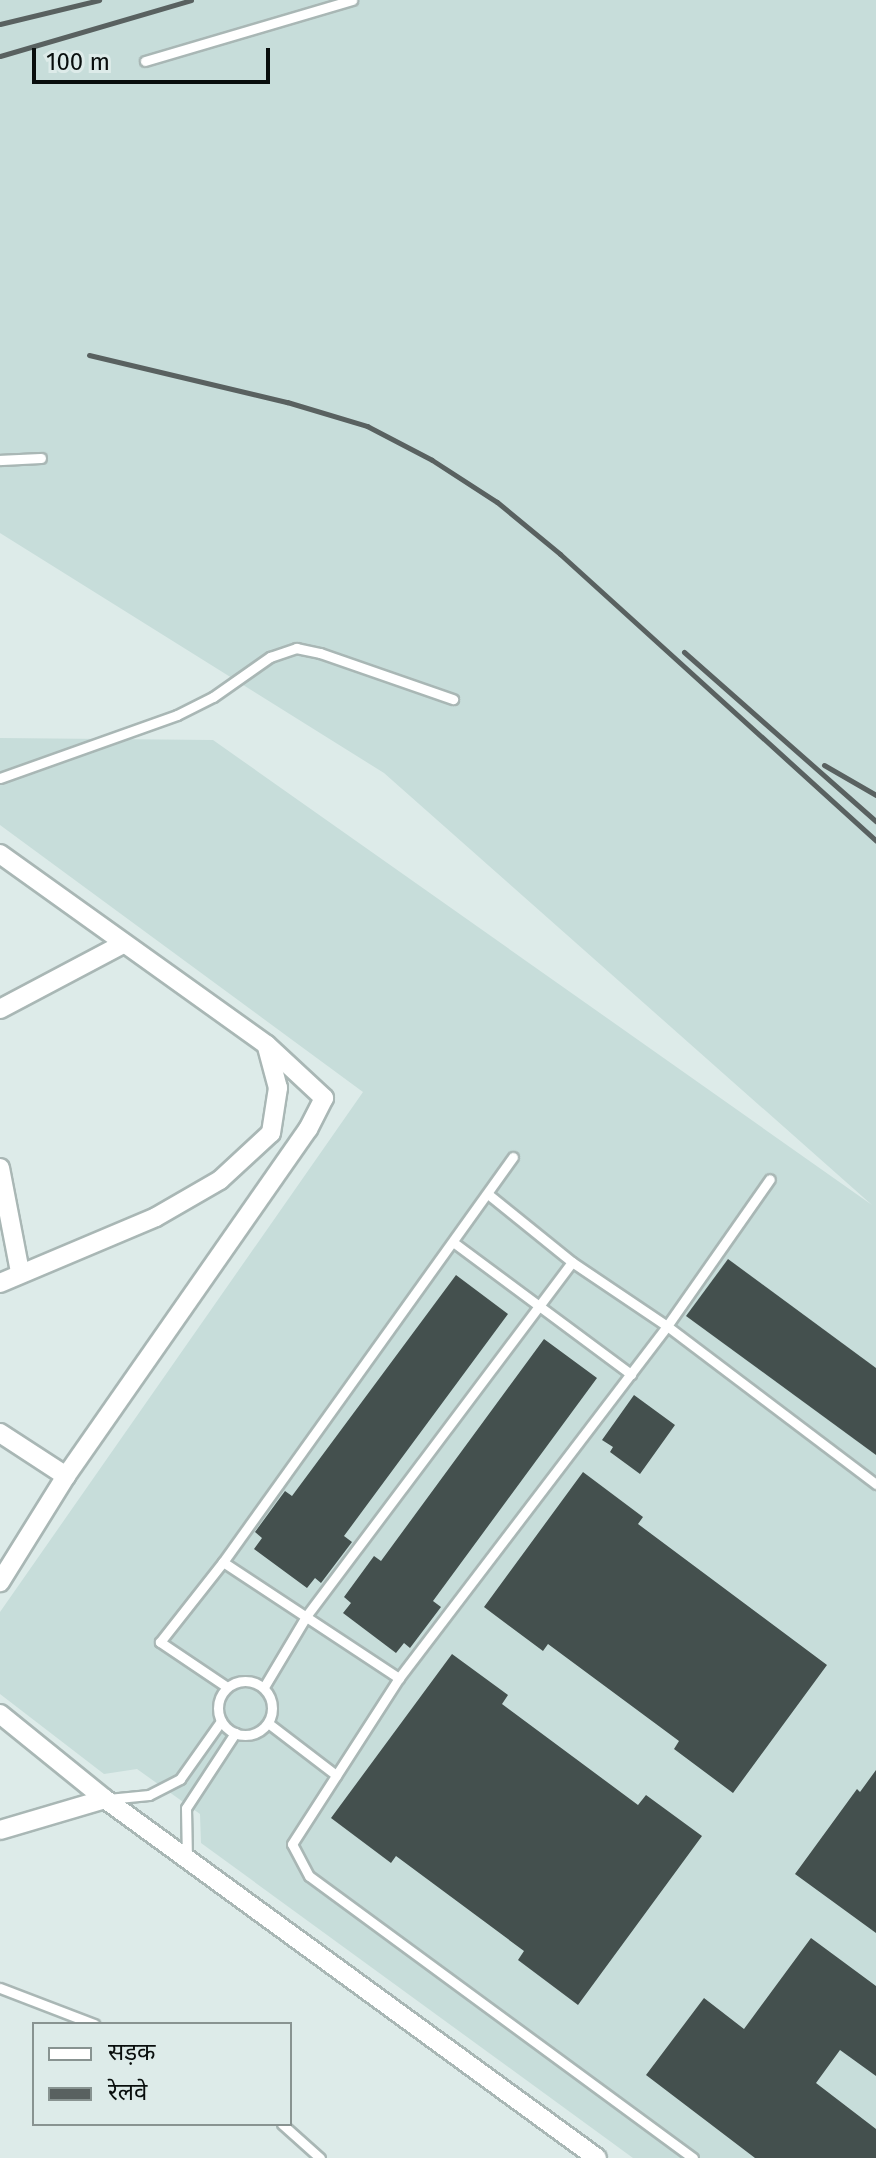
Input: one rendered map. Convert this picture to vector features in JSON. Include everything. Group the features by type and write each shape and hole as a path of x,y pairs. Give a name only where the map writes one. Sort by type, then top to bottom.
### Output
{"street":[{"path":"0,854 267,1045 324,1098 308,1129 66,1476 0,1582"},
{"path":"0,1009 123,944"},
{"path":"0,1283 156,1217 220,1180 271,1133 278,1088 267,1045"},
{"path":"0,1168 20,1272"},
{"path":"0,1433 66,1476"},
{"path":"0,1714 187,1860 597,2158"},
{"path":"0,1830 105,1799"}],"lane":[{"path":"145,61 352,0"},
{"path":"0,460 41,458"},
{"path":"0,778 177,715 213,697 270,657 296,648 320,653 453,699"},
{"path":"227,1687 160,1642 223,1562 513,1157"},
{"path":"693,2158 309,1876 292,1844 399,1678 667,1326 770,1179"},
{"path":"488,1194 572,1262 667,1326 876,1484"},
{"path":"453,1242 631,1374"},
{"path":"264,1687 307,1615 572,1262"},
{"path":"223,1562 399,1678"},
{"path":"245,1680 264,1687 273,1704 268,1723 253,1734 235,1733 221,1721 218,1703 227,1687 245,1680"},
{"path":"105,1799 149,1795 180,1779 221,1721"},
{"path":"268,1723 336,1775"},
{"path":"187,1860 186,1808 235,1733"},
{"path":"0,1988 89,2022"},
{"path":"284,2126 320,2158"}],"shaded area":[{"path":"0,0 876,0 876,2158 633,2158 201,1843 200,1814 137,1769 104,1774 0,1694 0,1612 363,1092 0,825 0,738 213,740 872,1205 384,773 0,533"}],"building":[{"path":"728,1259 876,1368 876,1455 686,1316"},
{"path":"456,1275 508,1314 344,1536 352,1542 321,1583 315,1578 307,1588 254,1549 262,1538 255,1532 285,1491 292,1496"},
{"path":"544,1339 597,1378 433,1601 441,1607 410,1648 404,1643 396,1653 343,1613 351,1603 344,1597 374,1556 381,1561"},
{"path":"634,1395 675,1425 640,1474 610,1452 613,1447 602,1440"},
{"path":"583,1472 643,1517 638,1524 827,1665 733,1793 674,1749 679,1741 548,1644 543,1651 484,1607"},
{"path":"452,1654 508,1695 502,1704 638,1805 646,1795 702,1836 578,2005 518,1960 524,1951 396,1856 391,1863 331,1818"},
{"path":"876,1770 876,1933 795,1874 857,1789 860,1792"},
{"path":"811,1938 876,1986 876,2076 840,2050 816,2083 876,2129 876,2158 755,2158 646,2075 704,1998 744,2029"}],"railway":[{"path":"0,24 99,0"},
{"path":"0,56 191,0"},
{"path":"89,355 287,402 367,426 432,460 497,502 560,554 876,841"},
{"path":"684,652 876,821"},
{"path":"824,765 876,795"}]}
